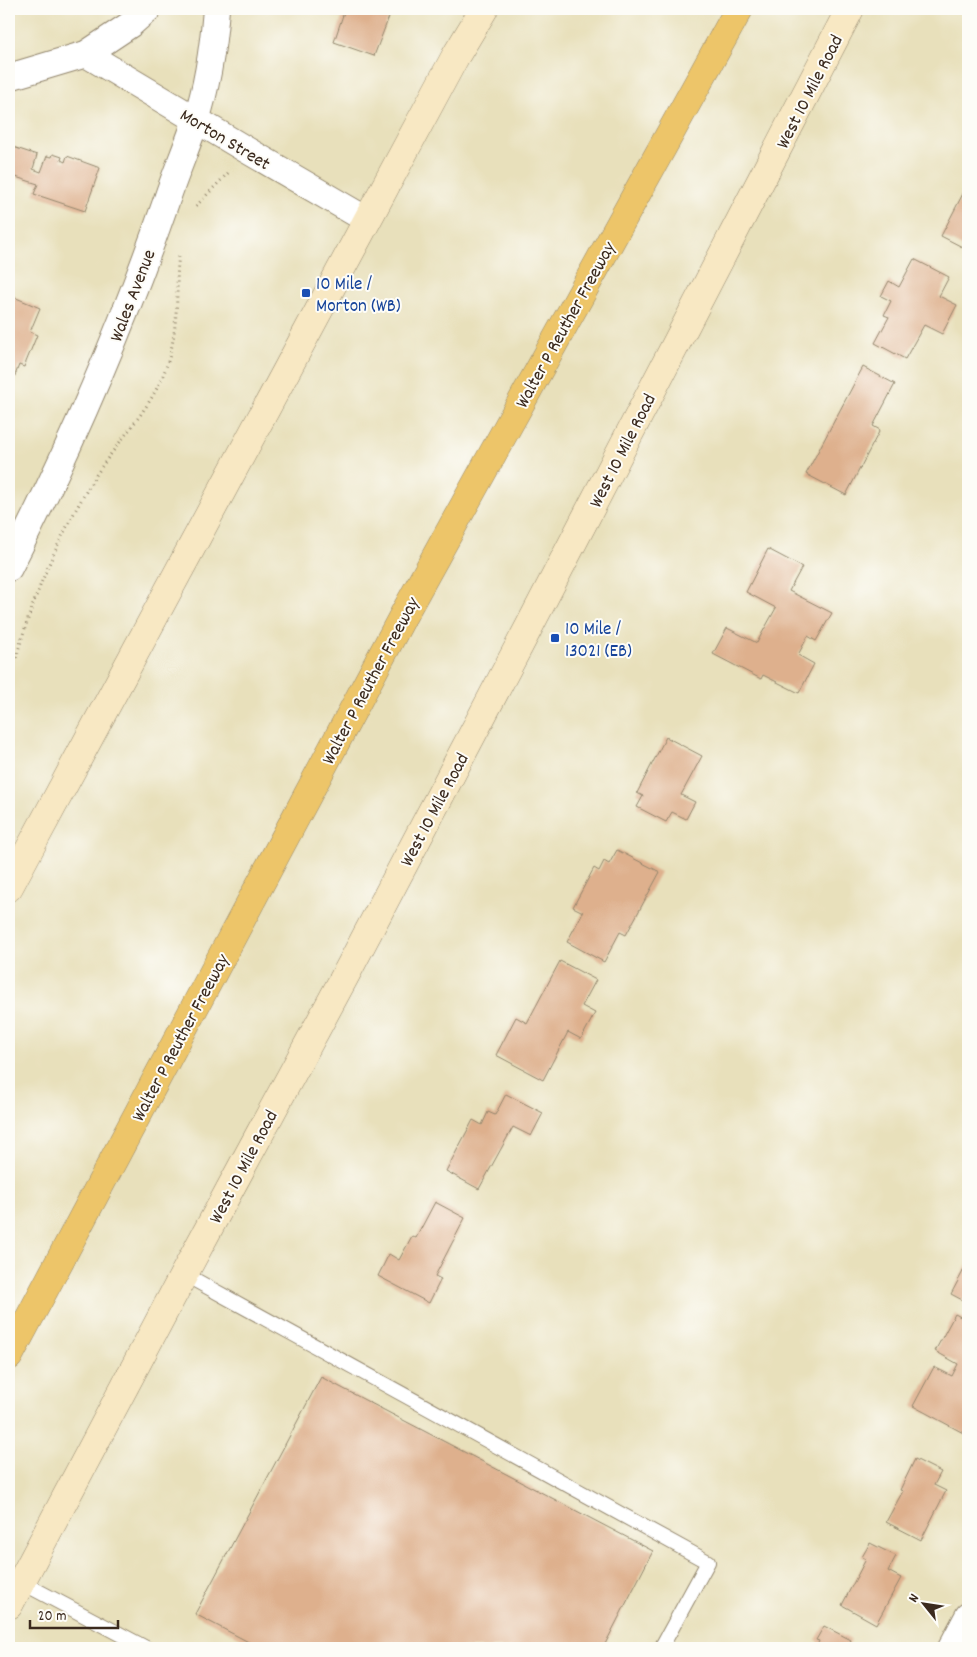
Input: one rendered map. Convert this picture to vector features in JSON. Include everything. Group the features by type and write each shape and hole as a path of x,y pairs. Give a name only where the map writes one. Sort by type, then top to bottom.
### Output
{"highway":[{"name":"Walter P Reuther Freeway","path":"9,1356 405,612 739,9"}],"main road":[{"path":"9,887 455,57 484,9"},
{"name":"West 10 Mile Road","path":"15,1594 530,625 850,9"}],"street":[{"path":"9,77 86,54 131,24 148,9"},
{"name":"Wales Avenue","path":"9,568 66,452 110,352 196,120 206,82 214,37 216,9"},
{"name":"Morton Street","path":"86,54 367,220"},
{"path":"951,1648 968,1616"}],"lane":[{"path":"184,1274 708,1562 661,1648"},
{"path":"15,1594 146,1648"}],"path":[{"path":"195,206 233,167"},
{"path":"9,687 17,650 34,598 56,546 94,478 136,422 154,394 169,359 176,314 180,251"}],"building":[{"path":"345,9 392,9 374,56 334,42"},
{"path":"13,147 37,155 33,169 41,172 47,156 52,157 53,154 62,157 61,160 65,162 67,156 100,168 85,211 34,194 38,184 9,175 9,159"},
{"path":"968,184 968,250 941,236"},
{"path":"914,259 949,277 939,296 957,305 942,334 924,325 905,359 875,343 889,317 884,315 891,301 881,296 889,281 899,287"},
{"path":"9,295 40,308 30,332 37,335 24,367 19,365 14,378 9,376"},
{"path":"863,367 895,384 873,426 880,430 846,495 806,474"},
{"path":"768,549 802,567 789,591 832,613 816,641 808,636 798,655 814,664 799,693 763,675 761,679 713,654 727,628 757,643 776,608 746,592"},
{"path":"666,737 702,756 681,795 695,802 686,819 672,812 666,822 637,807 643,796 637,793"},
{"path":"617,850 660,872 626,935 620,932 604,962 567,942 583,912 573,907 594,868 599,871 604,861 609,864"},
{"path":"560,961 596,980 582,1006 595,1013 581,1039 568,1032 543,1080 496,1055 516,1017 527,1023"},
{"path":"506,1094 543,1113 531,1136 513,1127 479,1189 446,1171 473,1120 482,1125 488,1112 495,1115"},
{"path":"435,1202 465,1218 435,1276 441,1279 429,1303 378,1276 389,1254 399,1260 412,1236 416,1238"},
{"path":"968,1262 968,1303 951,1294"},
{"path":"955,1314 968,1321 967,1435 913,1406 934,1367 952,1376 958,1364 935,1351"},
{"path":"321,1377 653,1551 603,1648 260,1648 195,1614"},
{"path":"915,1459 941,1472 934,1485 946,1491 921,1540 886,1522 903,1491 900,1490"},
{"path":"870,1543 896,1556 888,1571 901,1578 876,1624 842,1605 866,1559 862,1557"},
{"path":"824,1626 851,1640 847,1648 816,1648 819,1641 816,1640"}],"place":[{"name":"10 Mile / Morton (WB)","path":"306,293"},
{"name":"10 Mile / 13021 (EB)","path":"555,638"}]}
